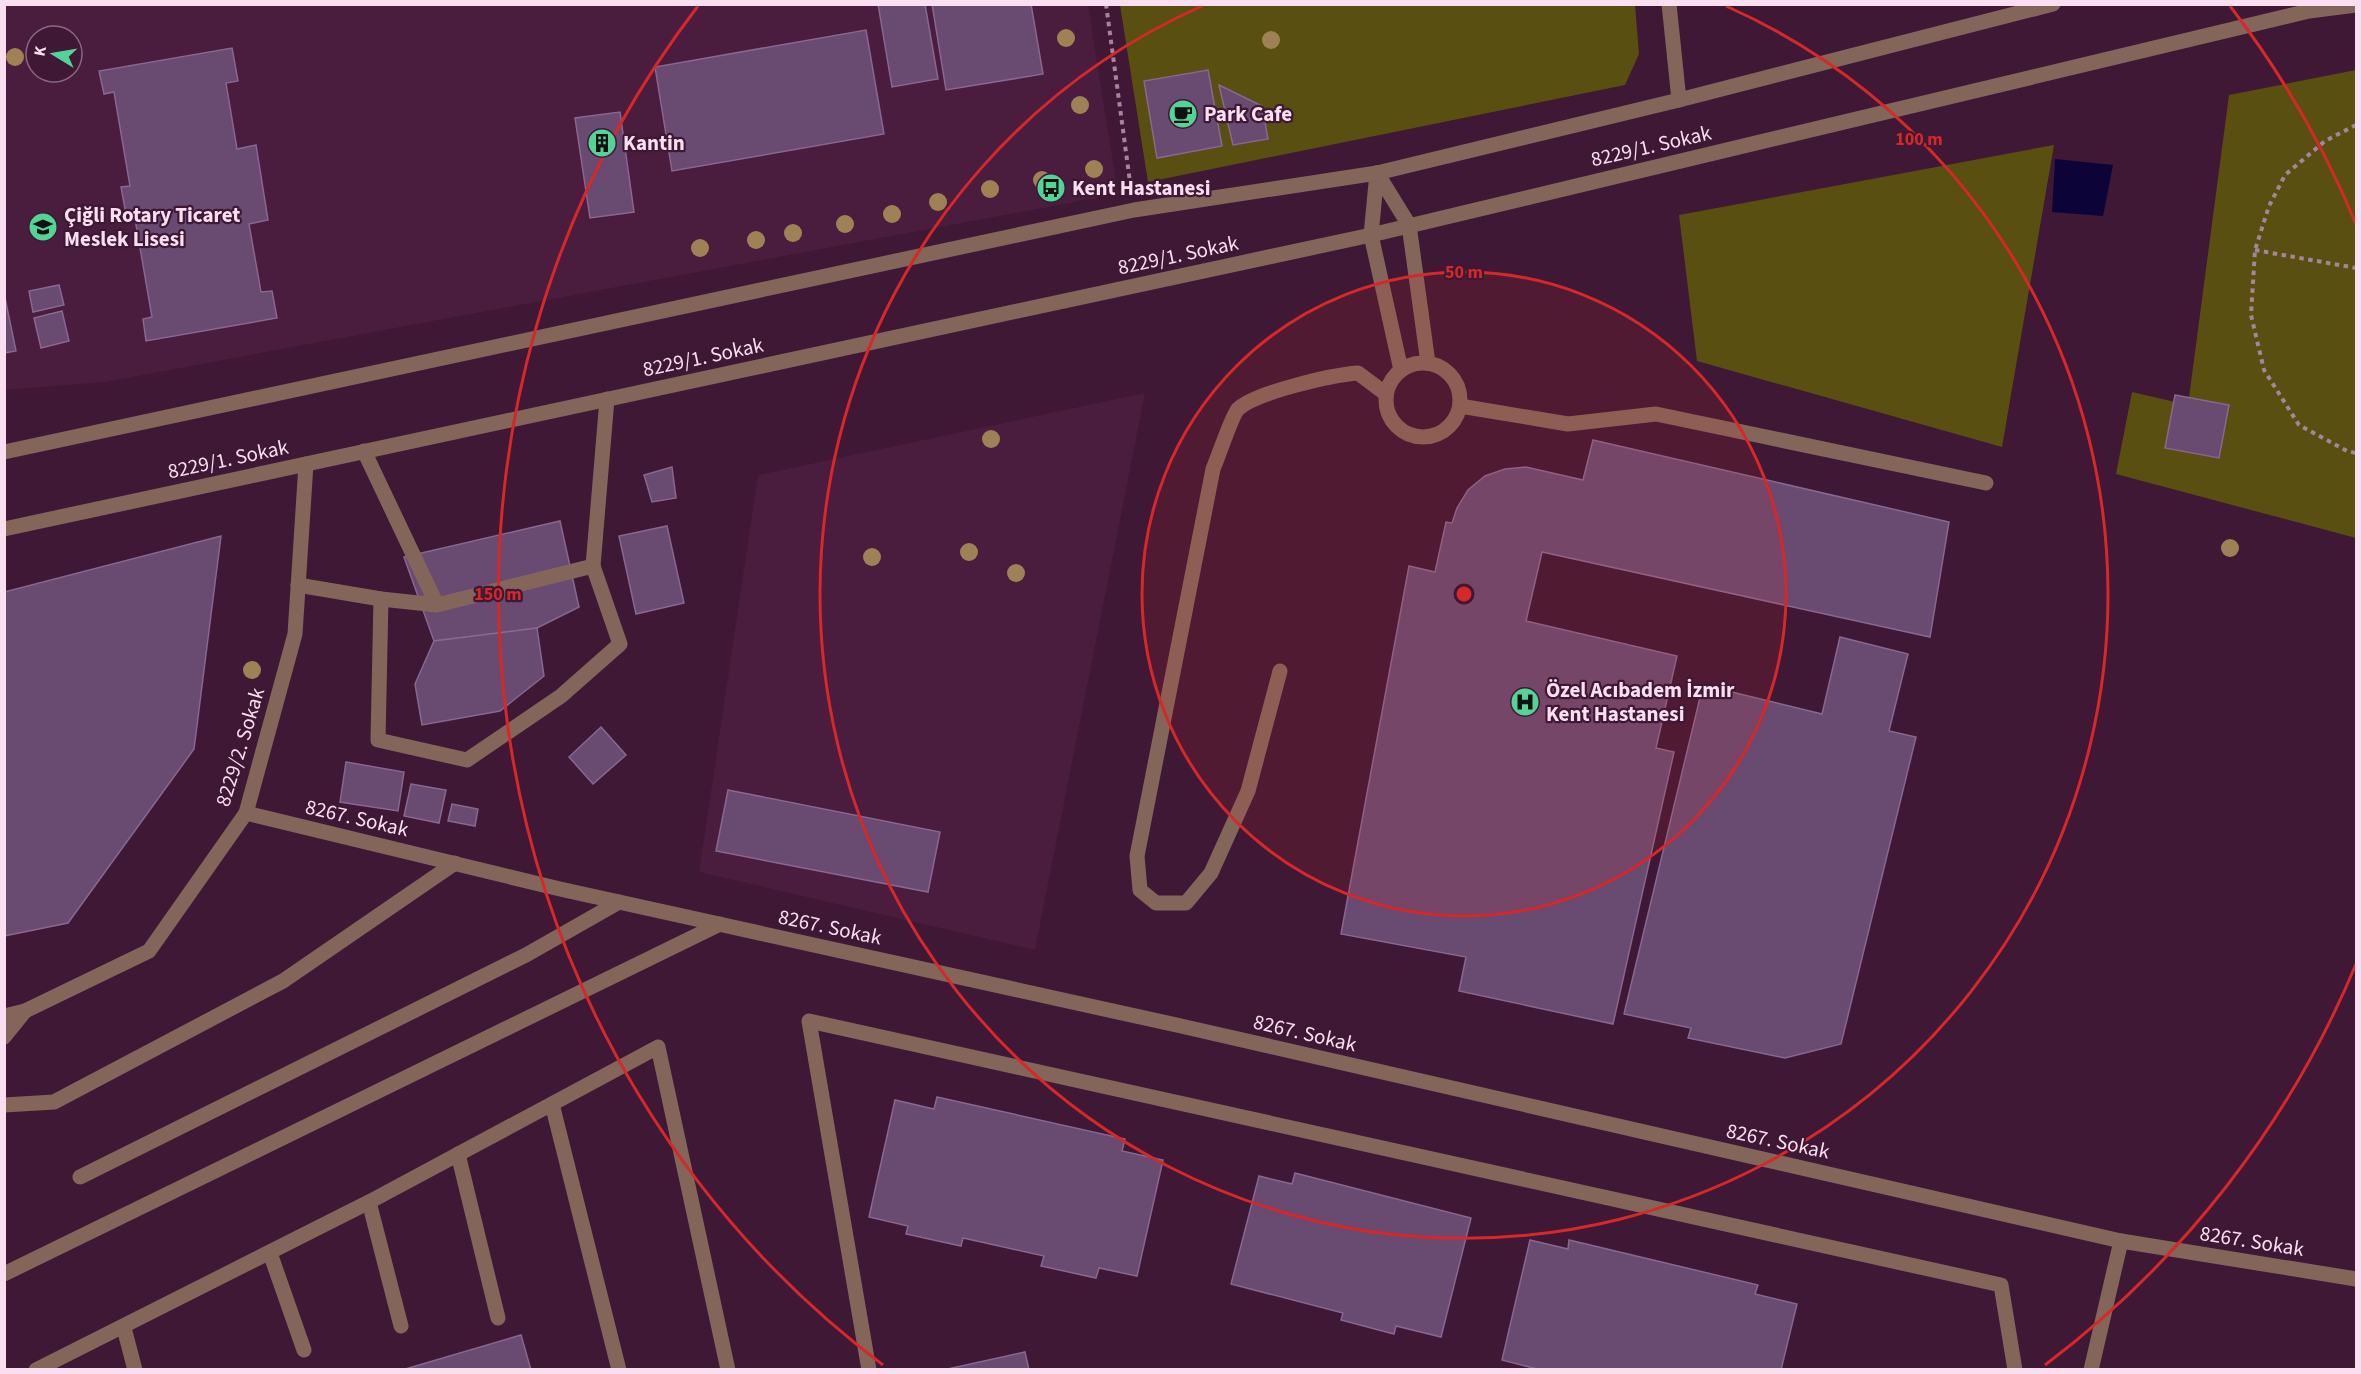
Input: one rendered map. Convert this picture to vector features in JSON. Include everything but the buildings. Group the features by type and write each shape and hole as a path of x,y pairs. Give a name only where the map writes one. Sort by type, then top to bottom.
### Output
{"street":[{"path":"1669,4 1679,100"},
{"name":"8229/1. Sokak","path":"4,452 1134,210 1377,173 1679,100 2053,4"},
{"name":"8229/1. Sokak","path":"4,529 1371,235 2309,11 2356,5"},
{"path":"1377,173 1409,225 1428,363"},
{"path":"1377,173 1371,235 1401,370"},
{"path":"1428,363 1442,368 1453,378 1459,391 1460,406 1455,420 1445,430 1431,437 1417,437 1403,433 1392,422 1386,409 1386,394 1391,381 1401,370 1414,364 1428,363"},
{"path":"1280,671 1248,791 1211,873 1186,903 1156,903 1140,890 1137,856 1213,469 1237,410 1260,398 1337,374 1358,373 1386,394"},
{"path":"381,599 378,740 467,760 561,696 620,644 593,566 607,399"},
{"path":"1460,406 1568,424 1656,414 1986,483"},
{"path":"364,452 437,605"},
{"name":"8229/2. Sokak","path":"25,1011 149,951 246,813 295,634 306,464"},
{"path":"298,585 381,599 437,605 593,566"},
{"name":"8267. Sokak","path":"246,813 619,902 1181,1026 2121,1241 2356,1279"},
{"path":"4,1105 54,1102 283,981 455,863"},
{"path":"80,1177 526,955 619,902"},
{"path":"4,1274 720,924"},
{"path":"4,1016 25,1011"},
{"path":"4,1037 25,1011"},
{"path":"869,1370 809,1021 2001,1285 2015,1370"},
{"path":"36,1370 124,1328 369,1202 658,1047 728,1370"},
{"path":"552,1104 619,1370"},
{"path":"458,1154 498,1318"},
{"path":"369,1202 401,1326"},
{"path":"2091,1370 2121,1241"},
{"path":"270,1253 304,1350"},
{"path":"124,1328 135,1370"}],"path":[{"path":"1106,4 1134,210"},
{"path":"2356,125 2325,141 2285,175 2269,206 2255,250 2251,315 2264,370 2299,425 2347,451 2356,453"},
{"path":"2255,250 2356,268"}],"shaded area":[{"path":"4,5 1088,5 1118,194 105,382 5,390"},
{"path":"1120,5 1635,5 1639,54 1625,85 1148,182"},
{"path":"2356,70 2356,538 2116,474 2132,392 2188,405 2229,95"},
{"path":"2054,145 2002,447 1697,361 1679,215"},
{"path":"2055,159 2113,165 2103,216 2052,212"},
{"path":"1145,393 1035,950 699,872 758,475"}],"place":[{"name":"Park Cafe","path":"1183,114"},
{"name":"Kantin","path":"602,143"},
{"name":"Kent Hastanesi","path":"1051,188"},
{"name":"Çiğli Rotary Ticaret Meslek Lisesi","path":"43,227"},
{"name":"Özel Acıbadem İzmir Kent Hastanesi","path":"1525,702"}]}
